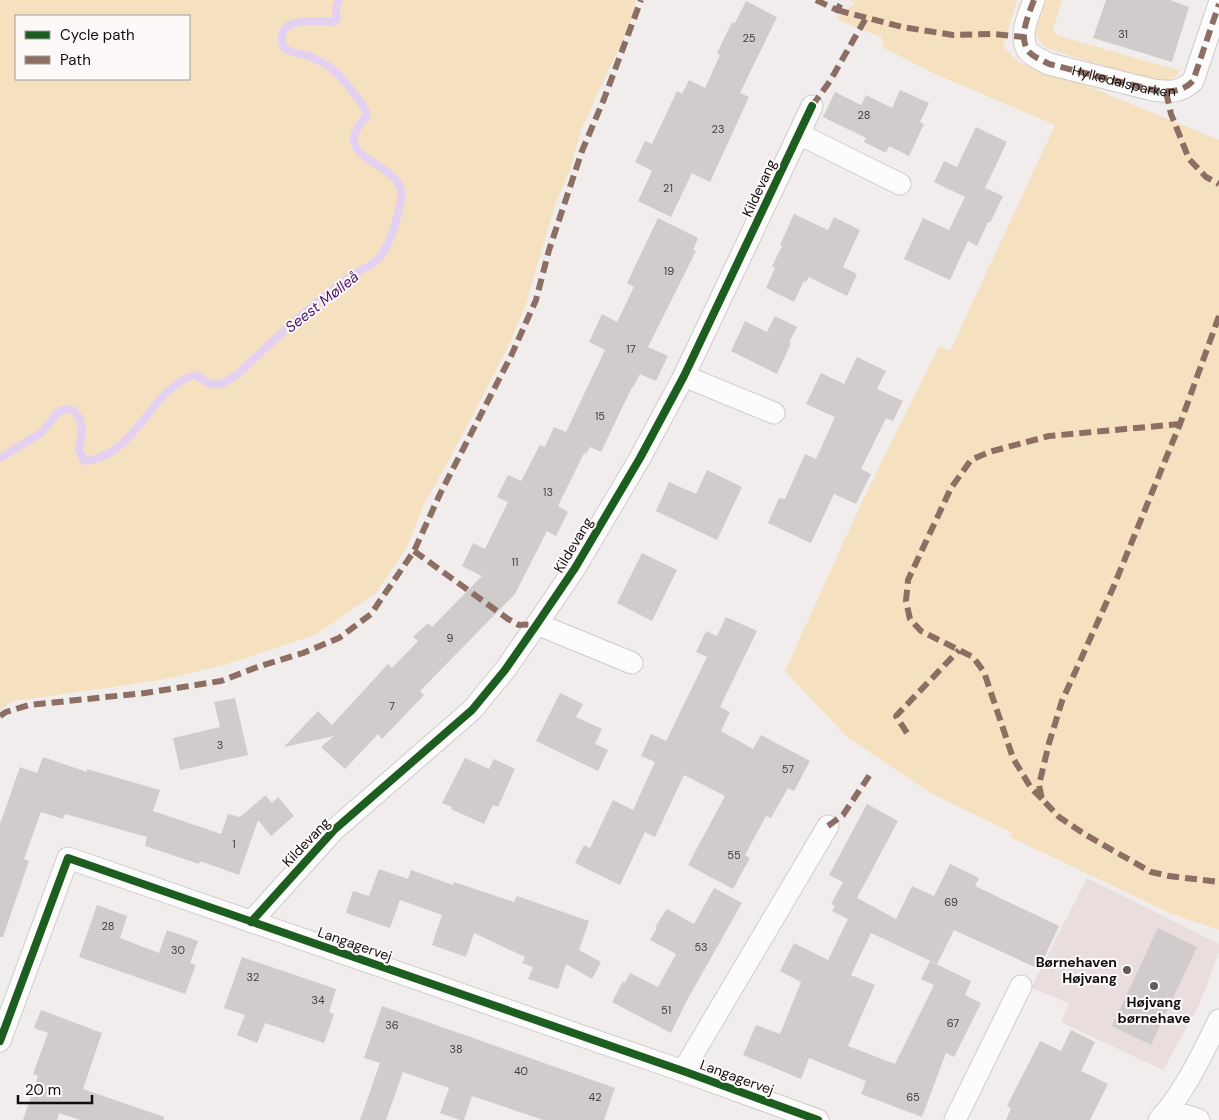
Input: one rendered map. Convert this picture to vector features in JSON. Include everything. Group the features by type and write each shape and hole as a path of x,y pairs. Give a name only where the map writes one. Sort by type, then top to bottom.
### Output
{"street":[{"name":"Hylkedalsparken","path":"1034,0 1024,37 1028,50 1036,58 1049,64 1153,90 1170,92 1185,89 1193,81 1219,4"},
{"name":"Kildevang","path":"251,922 334,830 472,710 505,670 537,624 580,559 640,458 684,376 812,106"},
{"path":"799,134 900,184"},
{"path":"684,376 774,413"},
{"path":"537,624 632,664"},
{"name":"Langagervej","path":"683,1071 828,826"},
{"name":"Langagervej","path":"0,1041 68,858 683,1071 818,1120"},
{"path":"955,1120 1021,986"},
{"path":"1198,1120 1164,1115 1200,1059 1219,1020"}],"shaded area":[{"path":"0,0 636,0 633,17 581,130 570,170 556,202 525,307 507,349 424,504 407,547 376,593 315,635 224,665 161,680 14,701 0,710"},
{"path":"848,0 1017,0 1003,47 1020,63 1075,81 1219,140 1219,930 1172,914 1010,837 1012,833 929,792 846,736 785,671 860,506 939,346 950,351 1055,125 935,74 884,48 881,37 836,19 856,2"},
{"path":"1041,0 1062,0 1053,29 1056,35 1180,71 1176,77 1170,80 1156,83 1049,49 1038,38 1034,27"},
{"name":"Børnehaven Højvang","path":"1087,878 1219,944 1219,951 1200,1003 1163,1070 1061,1022 1069,1003 1031,988"}],"building":[{"path":"1106,0 1170,0 1189,7 1172,62 1093,38"},
{"path":"746,1 777,17 740,93 749,97 710,182 692,173 671,217 638,201 652,171 635,162 645,141 652,144 677,91 682,94 689,80 705,88 720,55 717,53 732,22 735,23"},
{"path":"900,90 929,103 920,122 924,124 909,156 889,146 886,153 864,142 866,138 823,117 835,92 861,105 866,95 892,108"},
{"path":"976,127 1007,142 985,188 1003,196 977,246 968,241 950,280 904,259 923,218 949,230 965,197 934,182 944,161 957,167"},
{"path":"794,214 828,230 834,217 860,230 843,267 857,274 847,296 809,277 806,282 804,281 794,302 766,288 775,268 772,266"},
{"path":"658,218 698,238 693,250 696,251 648,347 668,356 656,381 640,374 601,452 590,447 586,454 584,453 558,506 568,512 556,536 547,531 515,594 420,691 424,695 382,739 378,734 345,769 321,747 334,736 284,747 318,711 332,725 388,664 392,668 418,641 413,637 428,623 432,627 482,576 462,566 473,543 485,549 508,502 497,497 508,475 521,481 540,445 545,447 554,427 566,432 605,350 589,342 602,314 617,322 634,287 627,283"},
{"path":"775,316 797,327 777,374 731,351 745,321 767,332"},
{"path":"857,357 886,371 877,389 903,401 893,421 886,418 861,469 871,474 856,504 834,494 811,543 768,523 779,498 785,499 805,454 816,459 835,417 806,404 821,373 844,384"},
{"path":"707,470 742,487 717,540 656,511 669,482 696,494"},
{"path":"642,553 677,570 652,621 617,603"},
{"path":"726,617 757,631 720,707 730,712 721,731 753,749 761,735 810,761 794,791 788,788 771,818 766,816 745,855 750,858 733,889 688,865 725,796 684,775 655,837 645,832 620,885 575,863 584,845 590,848 613,800 633,810 655,762 641,756 651,734 666,741 707,657 696,652 706,631 717,636"},
{"path":"560,693 583,704 576,717 602,729 595,744 608,750 598,771 536,741"},
{"path":"235,698 248,755 180,770 173,738 220,727 214,702"},
{"path":"43,757 87,772 87,769 160,790 153,811 221,834 228,814 240,817 267,794 266,796 272,803 278,797 294,816 271,836 258,820 239,875 200,861 199,864 145,846 147,837 65,814 63,819 41,812 24,859 29,861 3,937 0,937 0,824 20,767 37,773"},
{"path":"465,758 489,769 494,759 515,769 498,807 493,805 484,824 442,803"},
{"path":"867,804 898,821 857,898 896,919 912,886 934,896 950,864 979,878 975,886 1059,926 1039,969 954,930 937,964 871,933 851,975 875,985 848,1046 895,1064 934,985 921,979 930,961 971,981 965,995 981,1003 954,1057 946,1053 922,1117 861,1094 866,1081 809,1058 801,1079 743,1055 756,1025 780,1034 801,982 780,971 794,943 828,960 848,919 832,911 835,906 831,904 843,882 829,875"},
{"path":"379,869 408,879 411,870 453,885 454,882 514,902 517,896 589,921 579,950 601,962 592,979 566,964 558,989 528,979 533,967 522,963 525,957 474,933 466,957 432,945 442,915 400,900 390,928 346,913 353,891 369,896"},
{"path":"714,888 742,903 686,1002 671,1033 612,1002 623,981 625,983 630,973 658,987 676,954 650,940 657,928 655,927 667,909 694,924"},
{"path":"97,905 127,916 120,938 159,953 167,930 198,941 190,963 196,965 185,994 79,957"},
{"name":"Højvang børnehave","path":"1158,928 1197,947 1151,1045 1112,1026"},
{"path":"242,957 336,989 329,1012 334,1014 324,1043 265,1023 257,1043 237,1035 245,1015 224,1008"},
{"path":"382,1006 615,1088 604,1120 543,1120 472,1096 464,1120 460,1120 440,1113 449,1088 403,1072 386,1120 360,1120 380,1063 364,1058"},
{"path":"41,1010 102,1033 83,1089 164,1117 164,1120 80,1120 59,1113 57,1120 23,1120 38,1076 33,1074 48,1033 34,1028"},
{"path":"1071,1030 1095,1042 1081,1071 1108,1084 1090,1120 1006,1120 1011,1108 1007,1106 1040,1041 1061,1051"}],"waterway":[{"name":"Seest Mølleå","path":"0,458 41,433 58,412 66,409 74,411 80,419 82,431 79,449 84,461 102,457 117,448 131,435 154,406 179,382 195,375 212,384 219,384 230,379 242,371 314,304 348,278 374,263 382,254 390,240 395,224 401,200 401,189 396,180 361,154 356,147 354,138 359,125 367,115 365,110 352,91 332,69 309,56 288,50 282,42 283,32 287,26 294,23 311,21 334,22 337,19 336,7 339,0"}],"marked path":[{"path":"0,716 6,712 29,705 145,693 221,681 260,666 303,653 339,638 371,614 414,551 440,494 511,356 536,300 549,250 582,151 604,99 641,0"},
{"path":"816,0 837,10 843,0"},
{"path":"1034,0 1024,32 1025,45 1032,55 1049,64 1153,90 1164,91 1179,90 1193,81 1219,4"},
{"path":"837,10 902,27 953,35 993,34 1024,37"},
{"path":"812,106 830,81 866,18"},
{"path":"1166,92 1171,114 1189,159 1206,177 1219,184"},
{"path":"1219,316 1180,424 1113,588 1062,701 1039,785 1042,799 1059,817 1086,835 1151,872 1219,882"},
{"path":"1042,799 1031,788 1013,758 984,672 973,657 921,631 910,619 906,601 908,580 951,488 971,460 989,452 1049,436 1180,424"},
{"path":"414,551 508,619 519,625 537,624"},
{"path":"907,733 896,716 959,650"},
{"path":"828,826 843,815 871,773"}],"cycle path":[{"path":"251,922 334,830 472,710 505,670 537,624 575,568 640,458 684,376 812,106"},
{"path":"0,1041 68,858 683,1071 818,1120"}],"place":[{"name":"Børnehaven Højvang","path":"1127,970"},
{"name":"Højvang børnehave","path":"1154,986"}]}
